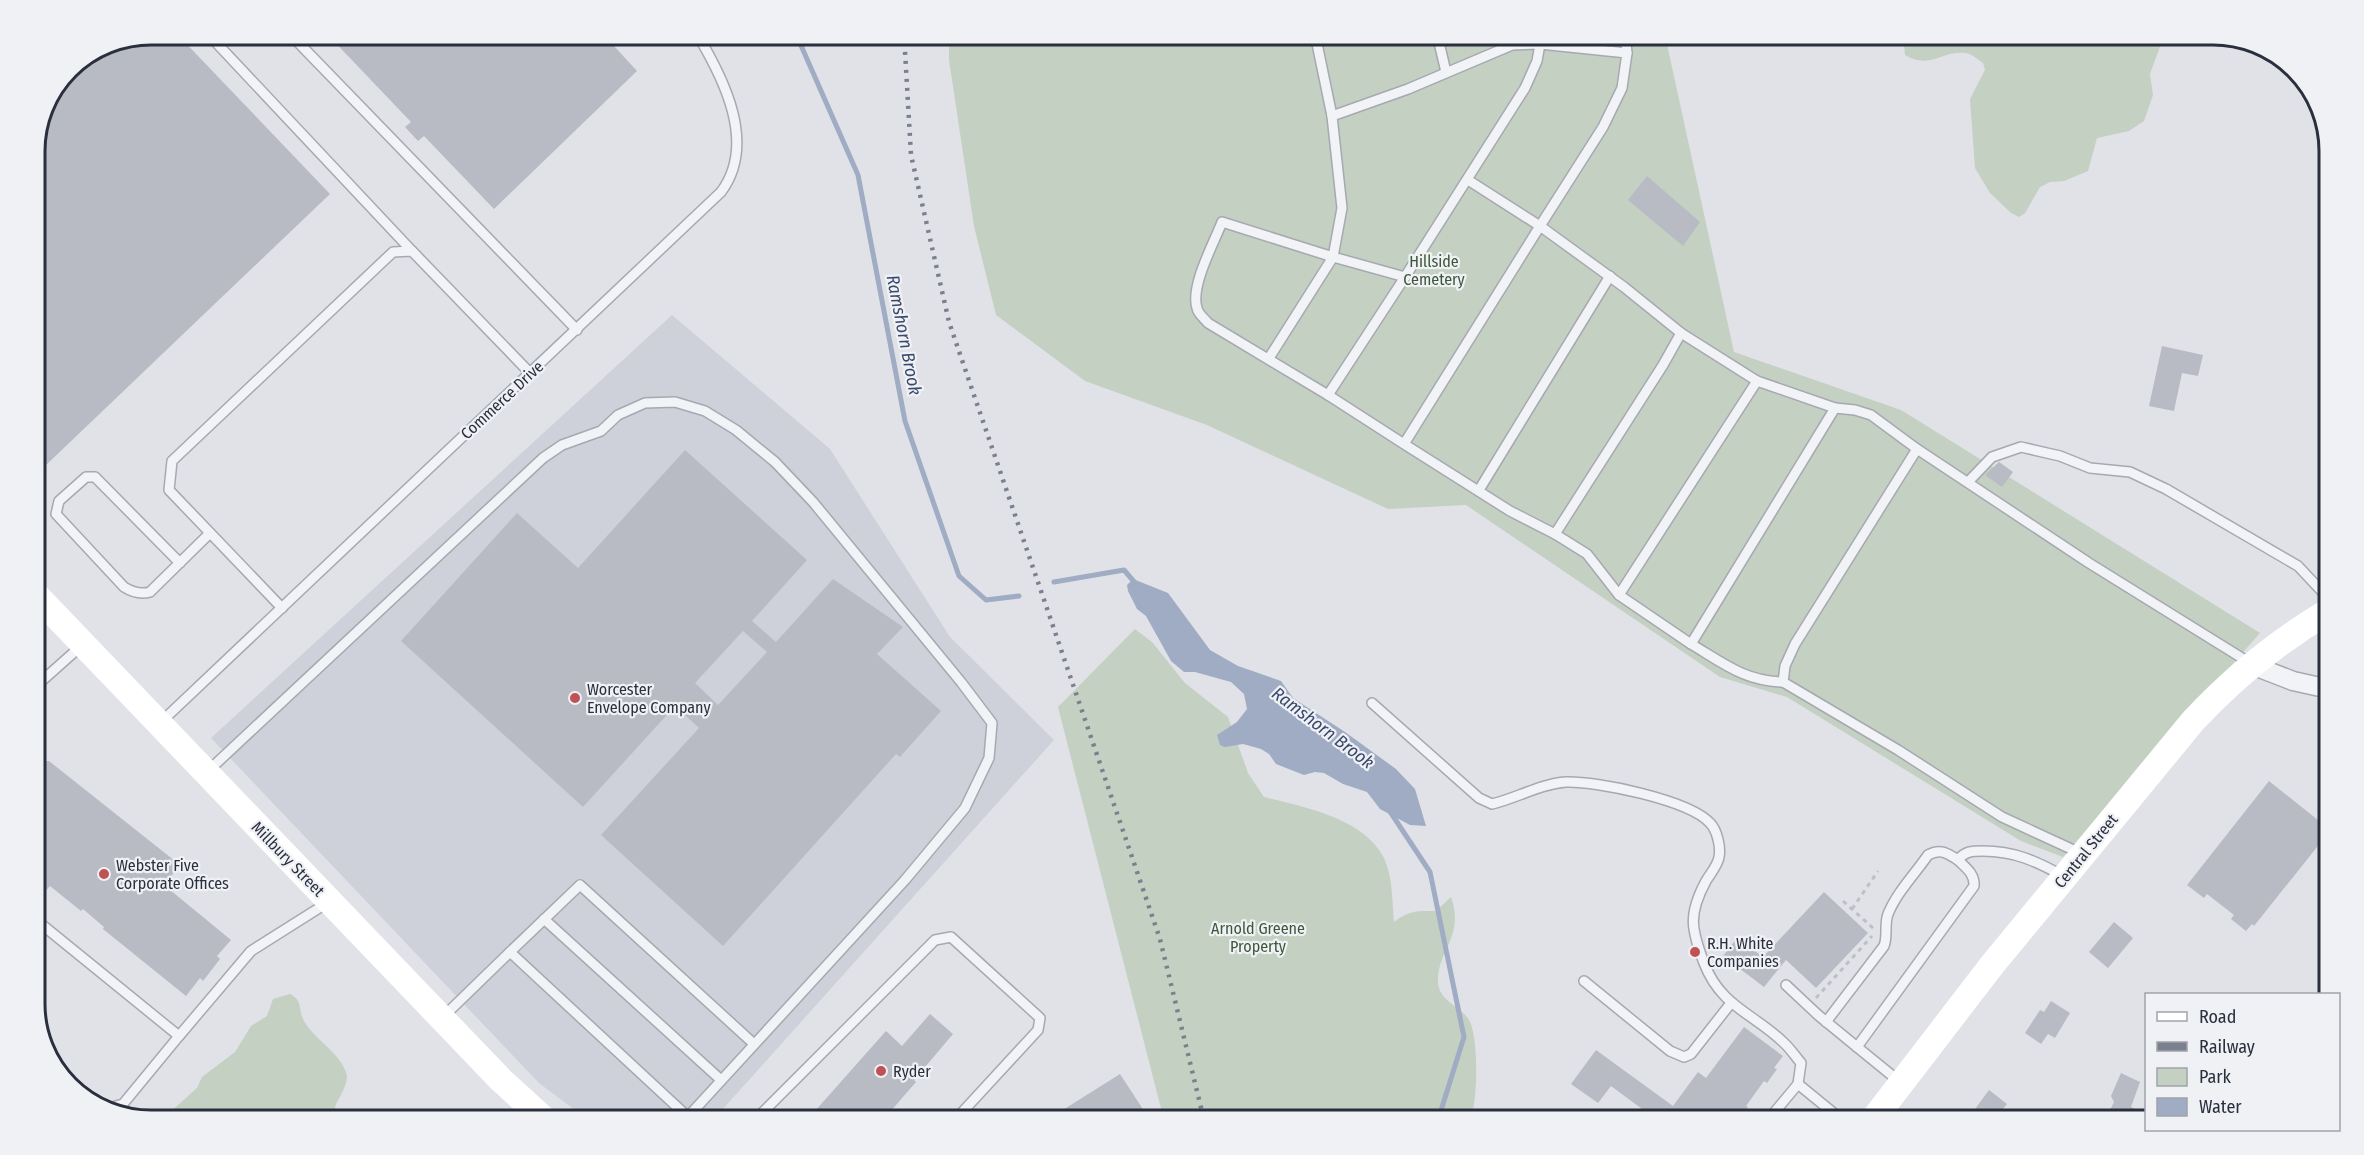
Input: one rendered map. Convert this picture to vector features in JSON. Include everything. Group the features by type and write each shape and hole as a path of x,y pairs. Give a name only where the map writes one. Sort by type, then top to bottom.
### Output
{"street":[{"name":"Millbury Street","path":"45,604 441,1018 533,1110"},
{"name":"Central Street","path":"1881,1110 1969,994 2193,721 2219,693 2252,665 2319,618"},
{"path":"2252,665 2293,681 2319,688"}],"lane":[{"path":"218,45 530,373"},
{"path":"301,45 577,330"},
{"name":"Commerce Drive","path":"159,724 718,196 732,175 737,149 732,111 714,62 704,45"},
{"path":"1269,358 1333,257 1342,208 1332,116 1317,45"},
{"path":"1440,45 1446,72"},
{"path":"1332,116 1408,89 1512,45"},
{"path":"1328,395 1525,88 1537,61 1538,45"},
{"path":"1577,45 1627,53"},
{"path":"1404,444 1602,128 1622,88 1626,45"},
{"path":"1468,180 1540,226 1610,276 1681,333 1756,381 1835,408 1855,410 1871,415 1917,449 2089,563 2252,665"},
{"path":"1405,277 1222,222 1195,297 1197,311 1208,323 1269,358 1510,511 1555,534 1587,554 1619,595 1691,644 1748,677 1784,682 1898,750 2002,817 2083,855"},
{"path":"282,608 169,490 172,461 393,252 412,251"},
{"path":"1479,490 1610,276"},
{"path":"1555,534 1681,333"},
{"path":"1619,595 1756,381"},
{"path":"206,773 543,458 562,445 601,431 618,415 645,403 675,402 705,411 736,430 775,462 813,502 992,723 989,758 965,808 905,880 694,1110"},
{"path":"1691,644 1835,408"},
{"path":"1968,482 1992,457 2021,447 2060,456 2090,468 2130,472 2166,489 2298,566 2319,588"},
{"path":"1784,682 1785,666 1795,644 1917,449"},
{"path":"180,563 95,477 86,477 59,501 56,514 124,586 143,594 150,592 180,563 210,533"},
{"path":"45,678 83,644"},
{"path":"1372,703 1479,798 1492,804 1536,788 1566,782 1593,784 1664,799 1693,812 1710,823 1719,842 1719,858 1693,910 1694,932 1714,984 1731,1004 1784,1042 1801,1063 1798,1084 1776,1110"},
{"path":"1826,1022 1884,946 1886,917 1928,855 1935,850 1943,851 1958,860 1971,873 1974,886 1857,1047"},
{"path":"1958,860 1963,854 1971,851 2002,851 2038,862 2065,877"},
{"path":"441,1018 580,885 754,1044"},
{"path":"120,1105 251,951 329,902"},
{"path":"544,919 721,1080"},
{"path":"45,927 179,1036"},
{"path":"765,1110 935,940 951,937 1040,1018 1038,1030 964,1110"},
{"path":"510,952 677,1110"},
{"path":"1584,981 1670,1051 1684,1057 1690,1054 1731,1004"},
{"path":"1786,985 1826,1022 1902,1084"},
{"path":"1798,1084 1830,1110"}],"path":[{"path":"1852,909 1878,871"},
{"path":"1809,1006 1874,935 1875,930 1843,901"}],"shaded area":[{"path":"672,315 830,449 950,637 1054,740 722,1110 575,1110 539,1083 211,738"}],"green space":[{"name":"Hillside Cemetery","path":"949,45 1667,45 1734,352 1901,410 2260,633 2063,857 2021,841 1787,697 1720,677 1466,505 1388,509 1207,425 1085,381 996,315 974,226 949,60"},
{"path":"1904,45 2161,45 2150,74 2153,95 2144,121 2129,131 2097,138 2088,171 2064,181 2050,182 2040,187 2025,213 2019,217 2011,213 1990,193 1975,168 1970,99 1985,70 1983,63 1966,53 1950,54 1922,61 1905,55"},
{"name":"Arnold Greene Property","path":"1135,629 1152,642 1185,683 1228,717 1248,773 1264,797 1332,816 1362,833 1375,844 1384,858 1389,873 1394,922 1414,912 1436,911 1451,897 1455,923 1439,971 1438,982 1442,994 1465,1015 1472,1028 1476,1055 1473,1110 1161,1110 1058,707"},
{"path":"290,994 297,999 304,1021 338,1058 346,1072 345,1085 335,1107 336,1110 172,1110 197,1088 202,1077 235,1052 251,1026 267,1016 273,999"}],"water":[{"path":"1133,579 1168,593 1210,650 1238,666 1281,681 1293,698 1396,769 1415,789 1426,826 1410,825 1380,809 1367,792 1343,784 1324,773 1315,772 1304,775 1276,764 1269,754 1261,749 1243,744 1225,747 1220,745 1217,735 1237,722 1247,709 1244,694 1231,682 1195,672 1184,672 1171,661 1146,616 1137,609 1128,591 1127,585"}],"building":[{"path":"188,45 330,194 45,466 45,145 56,104 81,71 104,56 131,47"},
{"path":"338,45 613,45 637,71 494,209 424,136 418,141 405,127 411,122"},
{"path":"1647,176 1700,222 1683,246 1628,200"},
{"path":"2162,346 2203,355 2198,376 2182,373 2174,411 2149,406"},
{"name":"Worcester Envelope Company","path":"685,450 807,560 752,621 776,642 833,579 903,627 877,654 941,711 900,757 896,754 723,946 601,835 699,728 675,706 583,807 401,641 517,513 578,568","holes":["743,631 767,652 718,705 695,683"]},
{"path":"1999,462 2013,472 2002,487 1985,475"},
{"name":"Webster Five Corporate Offices","path":"45,761 49,761 180,865 164,885 231,940 217,956 220,959 203,981 200,978 186,996 103,929 104,927 83,909 81,911 50,886 45,892"},
{"path":"2269,781 2319,821 2319,845 2254,926 2252,924 2246,931 2231,919 2234,915 2207,894 2204,898 2187,885"},
{"path":"1824,892 1868,933 1816,988 1786,960 1764,987 1723,956 1737,938 1763,957"},
{"path":"2114,922 2133,938 2108,968 2089,952"},
{"path":"2051,1001 2070,1013 2055,1038 2048,1034 2041,1044 2025,1033 2040,1010 2044,1012"},
{"name":"Ryder","path":"930,1014 953,1034 892,1110 816,1110 886,1031 902,1046"},
{"path":"1744,1027 1783,1056 1774,1068 1777,1069 1767,1083 1764,1081 1746,1106 1748,1107 1746,1110 1643,1110 1611,1086 1598,1103 1571,1084 1596,1050 1673,1106 1698,1072 1706,1078"},
{"path":"2121,1073 2140,1082 2131,1107 2137,1110 2110,1110 2114,1102 2111,1096"},
{"path":"1120,1074 1143,1110 1063,1110"},
{"path":"1989,1090 2007,1104 2002,1110 1974,1110"}],"waterway":[{"name":"Ramshorn Brook","path":"801,45 858,175 905,421 959,576 986,600 1019,596"},
{"name":"Ramshorn Brook","path":"1054,582 1124,570 1136,584"},
{"name":"Ramshorn Brook","path":"1389,810 1430,872 1464,1037 1441,1110"}],"railway":[{"path":"905,45 911,155 949,322 1160,939 1202,1110"}],"place":[{"name":"Worcester Envelope Company","path":"575,698"},
{"name":"Webster Five Corporate Offices","path":"104,874"},
{"name":"R.H. White Companies","path":"1695,952"},
{"name":"Ryder","path":"881,1071"}]}
